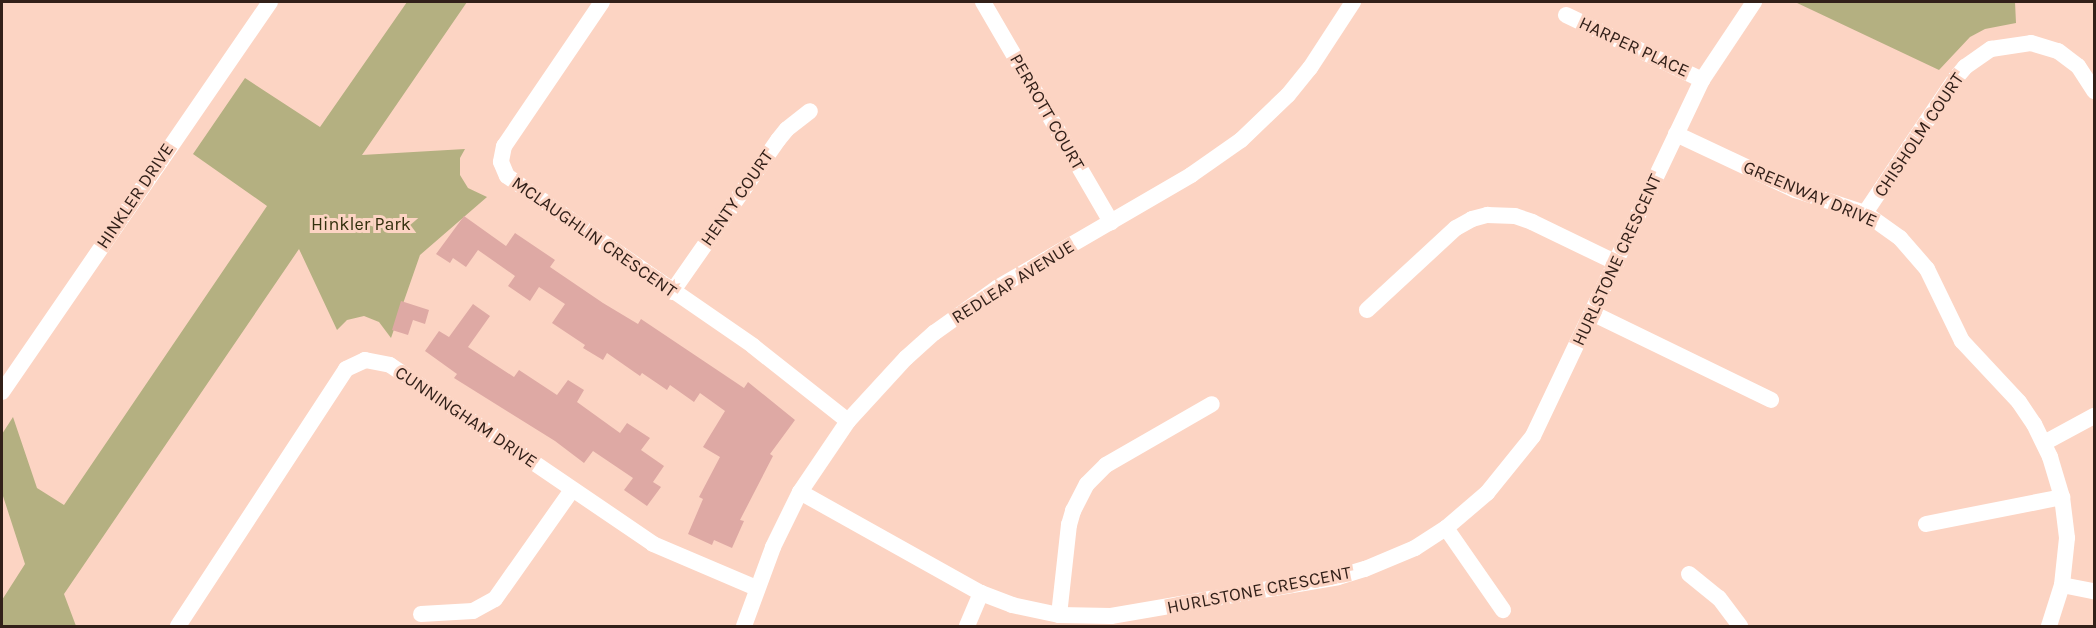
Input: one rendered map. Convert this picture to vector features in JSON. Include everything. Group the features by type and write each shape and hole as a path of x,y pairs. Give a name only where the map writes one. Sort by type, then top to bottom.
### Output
{"street":[{"name":"HINKLER DRIVE","path":"2,392 270,2"},
{"name":"MCLAUGHLIN CRESCENT","path":"602,2 509,138 501,154 501,162 511,182 767,357 848,421"},
{"name":"PERROTT COURT","path":"983,2 1111,222"},
{"name":"REDLEAP AVENUE","path":"744,627 756,588 800,492 848,421 906,358 968,307 1200,170 1262,121 1311,68 1353,2"},
{"name":"HURLSTONE CRESCENT","path":"800,492 981,593 1012,605 1059,615 1083,617 1133,613 1338,577 1390,560 1446,528 1487,493 1521,454 1545,413 1702,80 1754,2"},
{"name":"HARPER PLACE","path":"1566,15 1702,80"},
{"name":"CHISHOLM COURT","path":"1865,213 1960,73 1977,56 1991,49 2031,43 2058,51 2078,66 2094,92"},
{"name":"HENTY COURT","path":"672,292 778,140 810,111"},
{"name":"GREENWAY DRIVE","path":"1676,134 1795,190 1865,213 1886,226 1927,269 1962,341 2019,402 2044,443 2062,497 2067,538 2062,585 2049,627"},
{"path":"1367,310 1456,228 1472,219 1487,215 1515,216 1532,222 1617,263"},
{"path":"1592,313 1771,400"},
{"name":"CUNNINGHAM DRIVE","path":"178,627 346,369 356,362 375,360 390,365 653,544 756,588"},
{"path":"1059,615 1069,525 1076,504 1087,484 1106,465 1212,404"},
{"path":"2044,443 2094,416"},
{"path":"421,614 473,611 495,599 572,490"},
{"path":"1926,524 2062,497"},
{"path":"1446,528 1503,610"},
{"path":"1689,574 1719,598 1740,627"},
{"path":"2062,585 2094,591"},
{"path":"967,627 981,593"}],"green space":[{"name":"Hinkler Park","path":"407,2 467,2 362,155 465,149 460,158 460,175 468,188 487,197 420,255 391,338 379,322 364,316 347,320 337,330 299,249 64,594 76,626 2,626 2,600 25,564 2,493 2,434 13,417 37,488 64,505 267,206 193,154 245,78 320,127"},
{"path":"1795,2 2015,2 2016,23 1985,29 1970,37 1939,70"}],"building":[{"path":"464,216 506,246 515,233 555,260 550,267 603,303 638,324 641,319 744,388 748,382 795,420 770,454 773,456 740,520 744,521 732,548 714,540 712,545 688,534 703,499 699,497 720,457 703,447 725,411 700,393 694,402 670,385 667,390 642,373 640,376 607,353 603,360 583,348 585,345 552,323 565,304 539,287 530,301 508,286 515,276 478,250 466,267 453,258 450,263 436,254"},
{"path":"401,301 429,310 425,324 413,320 408,335 392,330"},
{"path":"473,304 490,316 468,347 514,377 519,370 557,395 568,380 584,390 577,402 620,433 627,423 650,438 641,450 664,466 653,482 661,487 647,506 624,490 633,478 593,451 584,463 555,441 454,378 457,374 425,351 439,331 449,337"}]}
